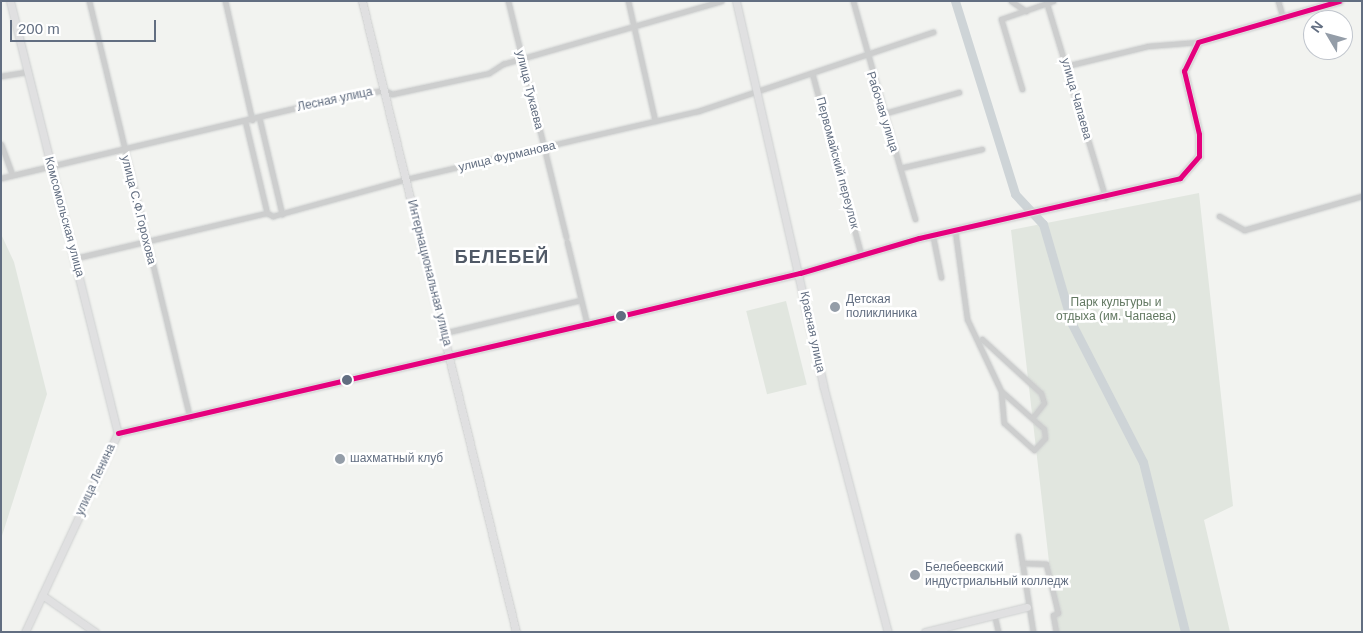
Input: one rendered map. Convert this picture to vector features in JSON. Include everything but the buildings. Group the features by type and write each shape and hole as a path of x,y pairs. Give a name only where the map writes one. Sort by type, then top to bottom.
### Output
{"street":[{"name":"Комсомольская улица","path":"10,1 26,72 76,258 118,433"},
{"name":"улица С.Ф.Горохова","path":"88,1 190,419"},
{"path":"225,1 252,120"},
{"name":"Интернациональная улица","path":"362,1 516,632"},
{"name":"улица Тукаева","path":"508,1 587,324"},
{"path":"628,1 655,121"},
{"name":"Лесная улица","path":"1,178 50,164 384,90 392,94 489,73 503,64 722,1"},
{"name":"Красная улица","path":"736,1 800,273 824,385 888,632"},
{"name":"Рабочая улица","path":"853,1 865,56 900,168 982,149"},
{"path":"1011,1 1026,10"},
{"path":"1022,90 1001,19 1054,1"},
{"path":"1278,1 1283,18"},
{"path":"1066,66 1148,46 1198,42 1339,1"},
{"name":"улица Чапаева","path":"1047,2 1105,198"},
{"name":"улица Фурманова","path":"76,258 266,214 282,214 406,179 655,121 757,91 933,32"},
{"name":"улица Ленина","path":"26,632 118,433 190,419 800,273 861,254 1105,198 1180,178 1196,164 1199,134 1184,71 1198,42"},
{"path":"1,76 26,72"},
{"name":"Первомайский переулок","path":"812,72 861,254"},
{"path":"882,114 959,92"},
{"path":"259,117 282,214"},
{"path":"245,121 266,214"},
{"path":"1,144 12,174"},
{"path":"900,168 915,219"},
{"path":"1220,216 1244,230 1362,196"},
{"path":"955,231 967,318 980,337 1002,391 1004,423 1034,450 1045,438 1044,429 1033,417 1002,391"},
{"path":"933,237 941,277"},
{"path":"444,333 580,300"},
{"path":"980,337 1041,393 1044,403 1033,417"},
{"path":"1018,536 1027,607 1033,632"},
{"path":"1022,563 1046,564 1058,613 1052,615 1056,632"},
{"path":"42,595 95,632"},
{"path":"925,632 1027,607"},
{"path":"994,614 998,632"}],"green space":[{"name":"Парк культуры и отдыха (им. Чапаева)","path":"1199,193 1233,506 1204,520 1230,632 1057,632 1011,230"},
{"path":"1,234 14,262 47,394 1,539"},
{"path":"786,301 807,384 767,394 746,311"}],"waterway":[{"path":"955,1 1015,194 1043,224 1072,324 1143,462 1185,632"}],"transit line":[{"path":"118,433 800,273 919,238 1180,178 1199,156 1199,134 1184,71 1198,42 1339,1"}],"place":[{"name":"Детская поликлиника","path":"835,307"},
{"name":"шахматный клуб","path":"340,459"},
{"name":"Белебеевский индустриальный колледж","path":"915,575"}],"district":[{"name":"БЕЛЕБЕЙ","path":"502,257"}]}
